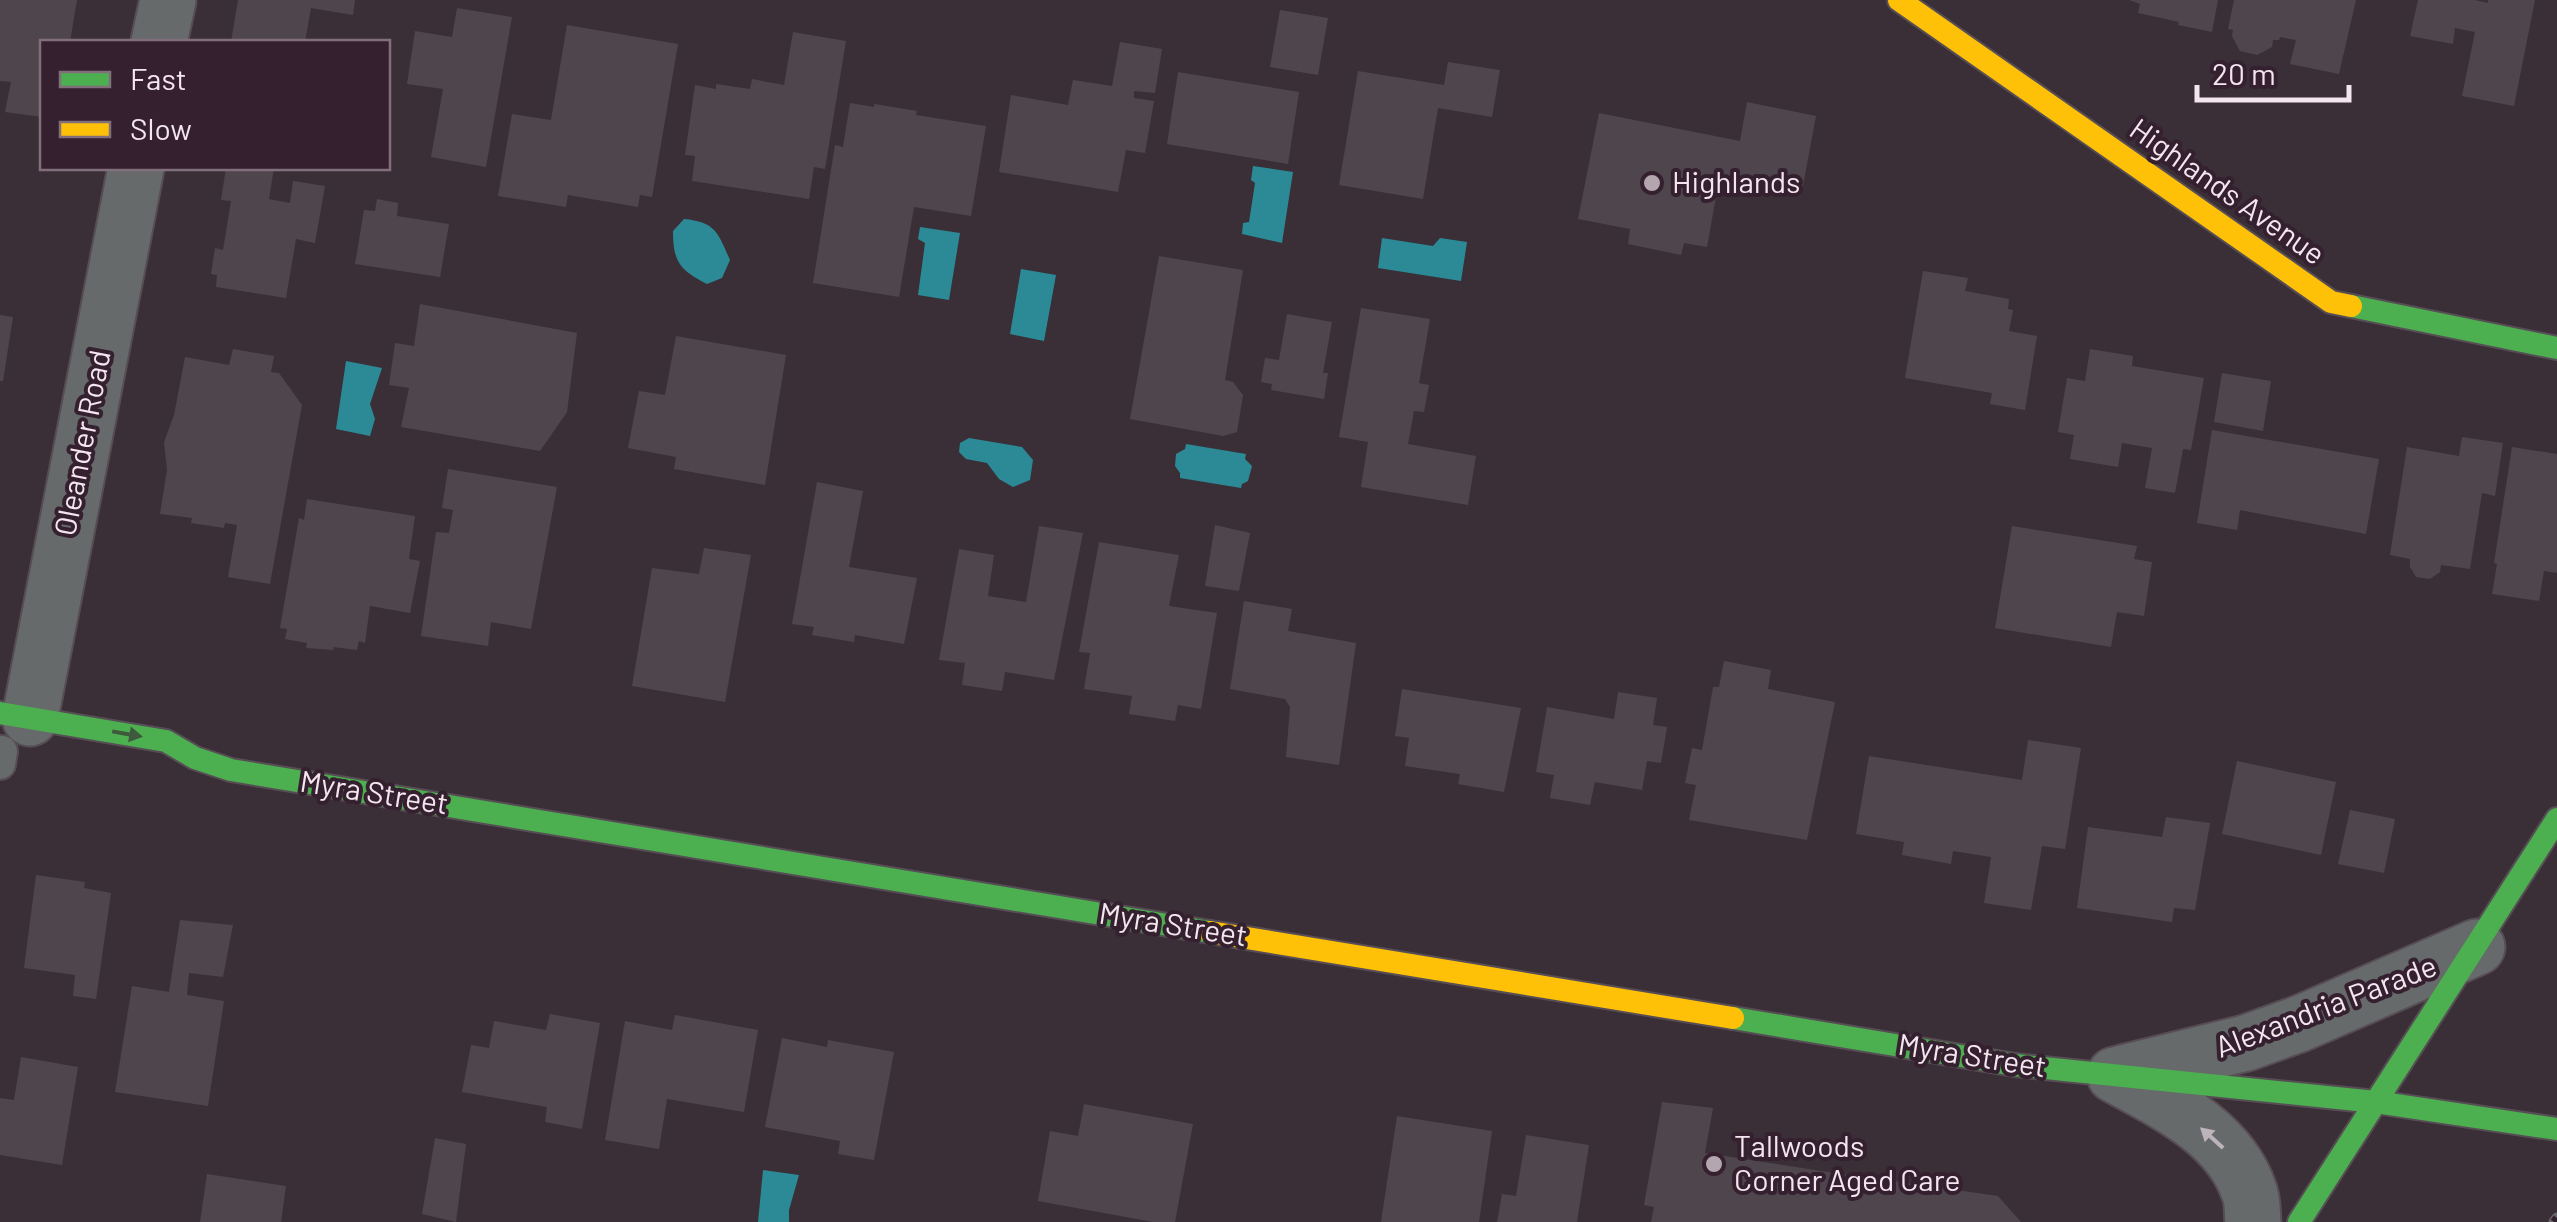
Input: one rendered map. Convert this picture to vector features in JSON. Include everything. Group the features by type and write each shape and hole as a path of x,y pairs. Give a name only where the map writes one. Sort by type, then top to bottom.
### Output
{"main road":[{"name":"Highlands Avenue","path":"1899,0 2330,302 2557,348"},
{"name":"Myra Street","path":"9,742 166,741 195,758 231,770 2015,1064 2376,1102 2557,1129"},
{"name":"Myra Street","path":"178,774 231,770"},
{"name":"Alexandria Parade","path":"2299,1222 2557,819"}],"street":[{"path":"160,40 168,0"},
{"name":"Oleander Road","path":"9,742 136,170"},
{"name":"Alexandria Parade","path":"2116,1075 2188,1059 2299,1024 2477,947"},
{"name":"Myra Street","path":"2116,1075 2170,1105 2210,1134 2234,1160 2250,1193 2254,1222"}],"water":[{"path":"1253,166 1293,172 1282,243 1242,234 1243,223 1249,222 1255,183 1251,180"},
{"path":"684,219 703,223 719,236 730,260 722,278 707,284 680,264 673,231"},
{"path":"920,227 960,233 949,300 918,295 925,243 918,239"},
{"path":"1382,238 1433,246 1440,238 1467,242 1461,281 1378,268"},
{"path":"1021,269 1056,275 1044,341 1010,334"},
{"path":"346,361 382,368 370,404 375,419 370,436 336,429"},
{"path":"969,438 1022,447 1033,460 1030,480 1013,487 999,479 987,463 966,459 959,452 960,443"},
{"path":"1186,444 1246,454 1245,459 1252,466 1248,481 1241,488 1180,478 1176,454"},
{"path":"763,1170 799,1175 789,1222 758,1222"}],"building":[{"path":"0,0 77,0 70,40 40,40 40,117 5,112 11,82 0,81"},
{"path":"238,0 355,0 353,15 311,8 305,40 231,40"},
{"path":"2129,0 2218,0 2212,32 2138,13 2140,4"},
{"path":"2234,0 2356,0 2339,74 2290,64 2296,40 2280,37 2257,55 2240,51 2233,30 2228,29"},
{"path":"2418,0 2535,0 2514,106 2462,96 2475,32 2455,28 2453,44 2410,36"},
{"path":"457,8 512,17 486,167 431,157 443,89 407,84 415,31 452,37"},
{"path":"1280,10 1328,18 1318,75 1270,67"},
{"path":"567,25 678,44 652,197 640,195 638,207 568,195 566,207 498,196 512,114 551,120"},
{"path":"793,32 846,41 825,169 814,167 809,199 692,181 695,156 685,155 695,85 750,89 752,79 784,85"},
{"path":"1120,42 1162,49 1155,93 1134,91 1134,98 1154,101 1145,153 1126,150 1118,192 999,172 1011,95 1068,105 1073,80 1112,86"},
{"path":"1448,62 1500,70 1492,117 1438,108 1423,199 1339,185 1358,71 1444,85"},
{"path":"1178,72 1299,92 1288,164 1167,144"},
{"name":"Highlands","path":"1747,102 1816,116 1802,191 1720,174 1707,247 1684,243 1681,255 1628,244 1630,229 1578,219 1599,113 1740,141"},
{"path":"850,103 917,111 916,115 986,126 971,216 914,207 899,297 813,283 835,145 843,147"},
{"path":"226,170 274,170 269,199 290,203 293,181 325,186 315,243 296,239 286,298 216,287 217,275 211,274 215,248 223,250 231,201 221,200"},
{"path":"377,199 398,203 397,216 449,224 440,277 355,264 364,210 375,211"},
{"path":"1159,256 1243,270 1225,380 1233,382 1243,395 1237,432 1223,436 1130,419"},
{"path":"1923,271 1968,278 1965,291 2009,299 2008,309 2013,310 2009,331 2037,336 2025,410 1990,404 1992,393 1905,378"},
{"path":"420,304 577,333 567,412 540,451 401,427 409,388 389,385 395,343 414,346"},
{"path":"1361,308 1430,319 1419,383 1429,385 1424,412 1414,411 1408,444 1476,456 1468,505 1361,487 1368,442 1339,437"},
{"path":"1287,314 1332,322 1323,373 1328,373 1324,399 1271,390 1272,384 1261,382 1265,358 1279,360"},
{"path":"0,315 13,317 3,381 0,381"},
{"path":"676,336 786,355 765,485 674,469 676,457 628,448 639,391 665,395"},
{"path":"233,349 274,356 271,372 279,373 302,405 270,584 228,577 237,525 225,523 224,528 160,514 167,470 164,442 174,415 185,357 229,365"},
{"path":"2090,349 2133,356 2132,366 2204,378 2191,450 2183,449 2175,493 2145,488 2152,448 2122,443 2118,467 2070,459 2074,435 2058,432 2067,378 2085,381"},
{"path":"2222,373 2271,381 2263,431 2214,422"},
{"path":"2212,430 2379,459 2366,534 2240,510 2237,530 2197,523"},
{"path":"2462,437 2503,443 2495,496 2482,493 2470,569 2441,565 2440,572 2430,579 2416,577 2410,559 2390,555 2407,447 2459,456"},
{"path":"2512,447 2557,454 2557,573 2544,571 2539,601 2492,594"},
{"path":"448,469 557,487 531,629 491,622 488,646 421,636 436,532 449,533 453,510 442,508"},
{"path":"817,482 863,491 849,567 917,578 904,644 855,635 854,642 812,635 814,627 792,624"},
{"path":"307,499 415,516 409,559 420,561 410,613 370,606 365,643 359,641 357,650 306,648 307,643 285,639 287,629 280,628 299,518 304,520"},
{"path":"1215,525 1250,533 1239,591 1205,586"},
{"path":"1039,526 1083,533 1054,680 1005,672 1002,691 962,685 965,663 939,660 959,549 994,555 988,596 1026,602"},
{"path":"2012,526 2137,546 2134,559 2152,562 2144,616 2117,612 2111,647 1995,628"},
{"path":"1099,542 1179,555 1169,606 1217,613 1201,709 1178,705 1175,721 1129,714 1132,696 1084,689 1090,653 1079,652"},
{"path":"704,548 751,555 725,702 632,686 652,568 699,574"},
{"path":"1244,601 1292,609 1288,631 1356,643 1339,765 1286,757 1290,707 1285,699 1230,689"},
{"path":"1724,661 1771,670 1768,689 1835,702 1807,840 1689,820 1696,785 1685,783 1692,748 1702,750 1713,687 1719,687"},
{"path":"1402,689 1521,708 1504,792 1458,784 1460,774 1405,766 1409,738 1395,736"},
{"path":"1618,692 1657,698 1653,725 1667,727 1661,763 1647,761 1642,790 1595,782 1590,805 1550,798 1554,775 1536,772 1547,707 1614,719"},
{"path":"2028,740 2081,748 2065,849 2042,846 2031,910 1984,903 1991,857 1953,851 1951,864 1902,855 1904,842 1856,834 1869,756 2022,780"},
{"path":"2237,761 2336,782 2321,855 2222,834"},
{"path":"2350,810 2395,819 2384,873 2338,864"},
{"path":"2166,817 2210,823 2195,910 2174,908 2172,922 2077,908 2088,827 2162,837"},
{"path":"36,875 85,882 84,888 111,893 96,999 73,996 75,975 24,968"},
{"path":"180,920 233,925 223,977 189,973 187,995 224,1001 208,1106 115,1092 132,986 169,992"},
{"path":"550,1014 600,1023 582,1129 545,1122 547,1107 462,1092 471,1045 489,1048 494,1021 546,1030"},
{"path":"675,1015 758,1030 744,1112 667,1099 659,1149 605,1140 625,1021 672,1030"},
{"path":"782,1038 827,1047 828,1040 894,1052 874,1160 838,1154 840,1141 765,1127"},
{"path":"21,1057 78,1067 62,1165 0,1155 0,1098 14,1100"},
{"name":"Tallwoods Corner Aged Care","path":"1662,1102 1713,1108 1705,1153 1847,1175 1845,1183 1858,1185 1859,1176 1998,1196 2021,1222 1651,1222 1654,1207 1644,1205"},
{"path":"1084,1104 1193,1124 1175,1222 1153,1222 1038,1201 1050,1131 1078,1136"},
{"path":"1397,1116 1492,1131 1479,1222 1381,1222"},
{"path":"1526,1135 1589,1145 1577,1222 1497,1222 1502,1194 1516,1196"},
{"path":"435,1138 466,1144 456,1222 422,1214"},
{"path":"207,1174 286,1186 281,1222 200,1222"}],"railway":[{"path":"2554,1222 2557,1218"}],"traffic: fast":[{"path":"2351,306 2557,348"},
{"path":"0,713 166,741 195,758 231,770 1210,932"},
{"path":"2299,1222 2557,819"},
{"path":"1733,1018 2015,1065 2376,1102 2557,1129"}],"traffic: slow":[{"path":"1899,0 2331,302 2351,306"},
{"path":"1210,932 1733,1018"}],"place":[{"name":"Highlands","path":"1652,183"},
{"name":"Tallwoods Corner Aged Care","path":"1714,1164"}]}
